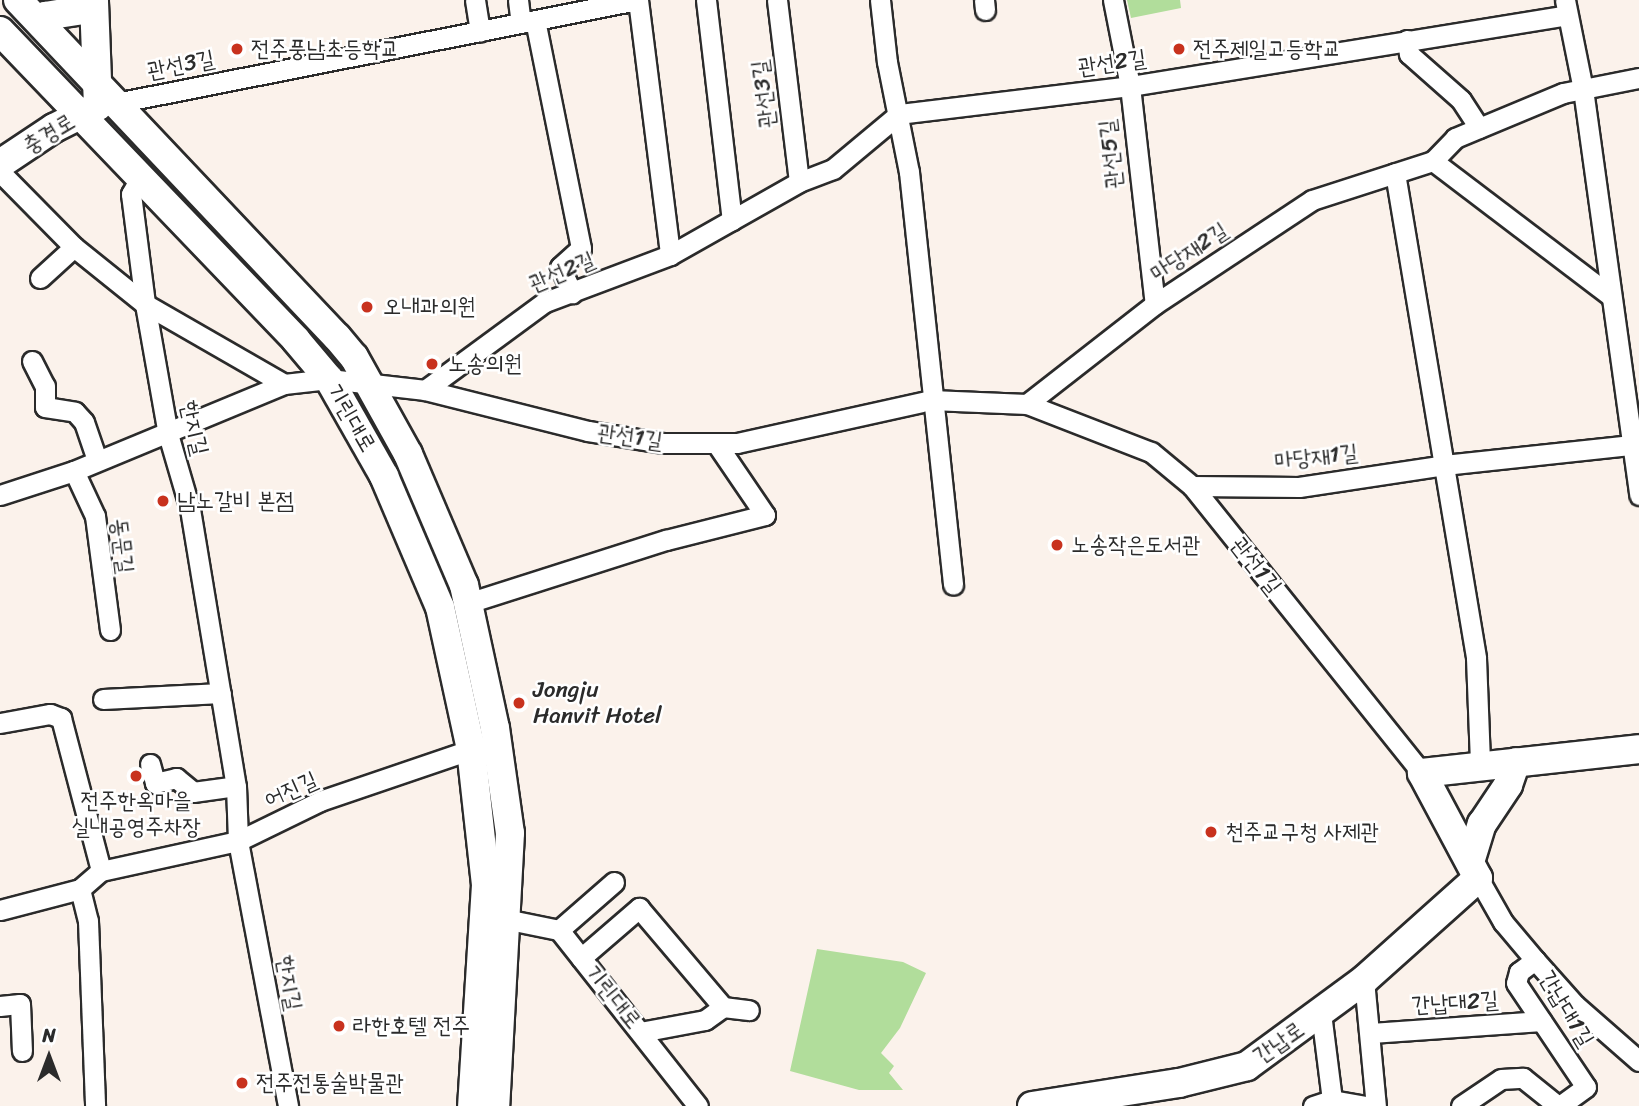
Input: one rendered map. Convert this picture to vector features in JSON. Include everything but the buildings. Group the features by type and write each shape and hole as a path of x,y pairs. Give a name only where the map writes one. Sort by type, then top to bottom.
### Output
{"street":[{"name":"기린대로","path":"18,0 40,22 99,102 142,175 329,379 384,476 440,607 484,745"},
{"path":"40,22 45,16 81,10 94,0"},
{"path":"94,0 99,102"},
{"path":"474,0 480,32"},
{"path":"518,0 528,21 582,248 560,267 572,293"},
{"name":"관선3길","path":"99,102 480,32 637,0 670,255"},
{"name":"관선3길","path":"706,0 732,220"},
{"name":"관선3길","path":"777,0 799,182"},
{"path":"880,0 887,62 899,114 915,224 931,400 953,585"},
{"name":"관선5길","path":"1113,0 1130,86 1155,304"},
{"path":"1479,128 1461,100 1409,54 1407,40 1566,7 1583,89 1611,296 1636,444 1639,495"},
{"name":"기린대로","path":"0,31 99,102 337,337 367,382 408,454 468,603 484,745 485,854 496,917 495,1106"},
{"name":"관선2길","path":"425,390 545,302 670,255 799,182 833,169 899,114 1130,86 1407,40"},
{"name":"마당재2길","path":"1027,404 1155,304 1312,200 1433,162 1455,138 1583,89 1639,78"},
{"name":"충경로","path":"0,164 99,102"},
{"path":"1433,162 1611,296"},
{"path":"0,172 74,247 145,304 285,384"},
{"path":"1395,173 1476,658 1480,764"},
{"name":"한지길","path":"142,175 131,194 145,304 168,434 190,509 236,786 237,841 288,1106"},
{"path":"40,278 74,247"},
{"path":"32,361 45,386 45,407 75,412 84,422 97,460"},
{"name":"관선1길","path":"285,384 329,379 425,390 588,431 662,443 737,443 931,400 1027,404 1151,452 1192,486 1422,773 1474,868"},
{"path":"0,495 74,471 285,384"},
{"path":"468,603 666,540 765,515 716,443"},
{"name":"마당재1길","path":"1192,486 1299,487 1444,465 1636,444"},
{"name":"동문길","path":"74,471 95,516 110,630"},
{"path":"103,699 221,693"},
{"path":"0,723 50,714 61,718 101,871"},
{"name":"어진길","path":"0,910 80,889 101,871 237,841 320,802 484,745"},
{"path":"1422,773 1480,764 1639,749"},
{"path":"1474,868 1482,824 1508,785 1516,762"},
{"path":"150,764 155,783 176,778 193,792 236,786"},
{"name":"간납대1길","path":"1474,868 1503,922 1535,960 1575,1005 1639,1061"},
{"name":"간납로","path":"1039,1106 1179,1083 1247,1066 1364,980 1474,868"},
{"path":"496,917 559,930 614,882"},
{"path":"80,889 88,921 95,1106"},
{"path":"581,958 639,908 723,1007"},
{"name":"기린대로","path":"472,1106 496,917"},
{"name":"기린대로","path":"559,930 698,1106"},
{"name":"간납대1길","path":"1535,960 1519,972 1516,983 1586,1087 1559,1106"},
{"path":"1364,980 1376,1106"},
{"path":"0,1006 20,1004 22,1051"},
{"path":"641,1032 705,1020 723,1007 749,1010"},
{"path":"1321,1013 1323,1103 1367,1106"},
{"name":"간납대2길","path":"1371,1033 1542,1021"},
{"path":"1461,1106 1501,1079 1523,1078 1559,1106"}],"green space":[{"path":"1127,0 1180,0 1181,8 1131,18"},
{"path":"817,949 903,962 926,973 900,1028 881,1053 894,1066 889,1073 903,1090 859,1090 790,1071"}],"place":[{"name":"전주풍남초등학교","path":"237,49"},
{"name":"전주제일고등학교","path":"1179,49"},
{"name":"오내과의원","path":"367,307"},
{"name":"노송의원","path":"432,364"},
{"name":"남노갈비 본점","path":"163,501"},
{"name":"노송작은도서관","path":"1057,545"},
{"name":"Jongju Hanvit Hotel","path":"519,703"},
{"name":"전주한옥마을 실내공영주차장","path":"136,776"},
{"name":"천주교구청 사제관","path":"1211,832"},
{"name":"라한호텔 전주","path":"339,1026"},
{"name":"전주전통술박물관","path":"242,1083"}]}
